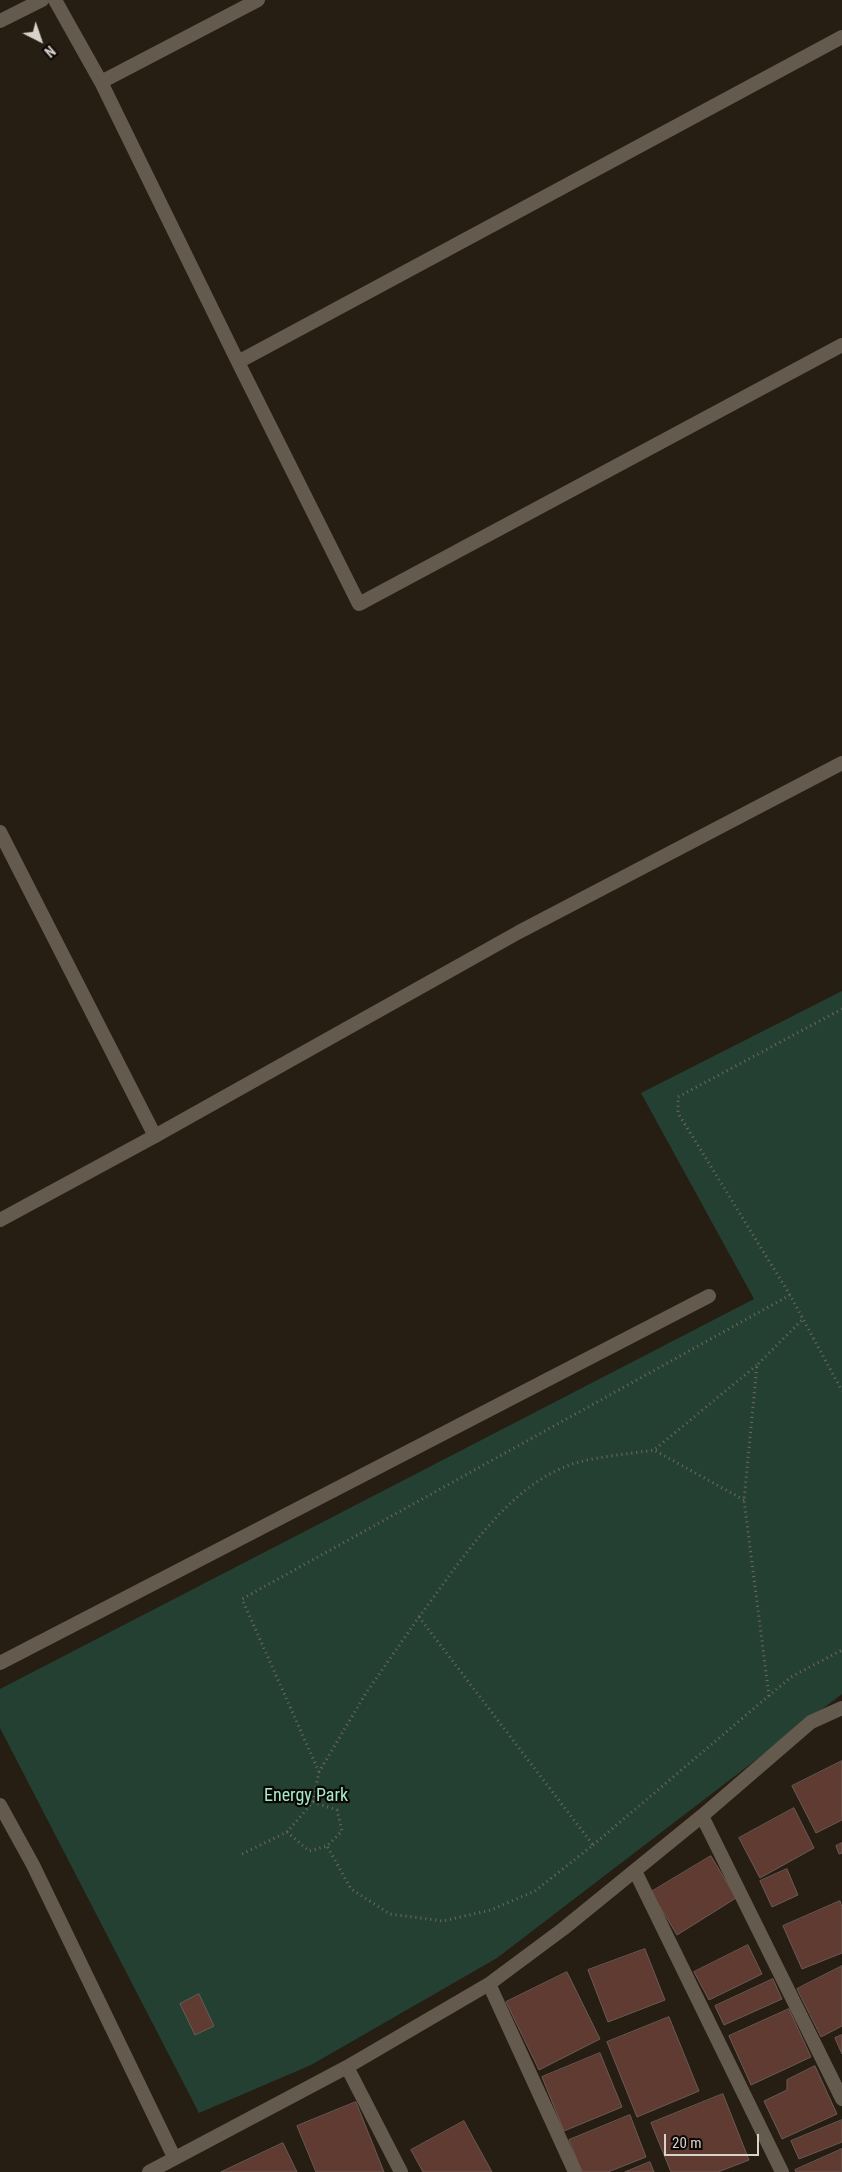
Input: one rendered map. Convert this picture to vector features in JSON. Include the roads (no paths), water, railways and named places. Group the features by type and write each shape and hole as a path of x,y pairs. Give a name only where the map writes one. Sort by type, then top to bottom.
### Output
{"street":[{"path":"0,21 42,0"},
{"path":"55,0 101,82 359,604 842,345"},
{"path":"101,82 258,0"},
{"path":"238,362 842,37"},
{"path":"0,1220 155,1136 519,932 842,763"},
{"path":"0,832 155,1136"},
{"path":"0,1663 709,1296"},
{"path":"152,2171 174,2157 348,2067 489,1984 563,1929 635,1871 811,1722 842,1708"},
{"path":"0,1805 32,1865 174,2157"},
{"path":"702,1816 842,2099"},
{"path":"635,1871 782,2172"},
{"path":"489,1984 575,2172"},
{"path":"348,2067 401,2172"}],"park label":[{"name":"Energy Park","path":"306,1796"}]}
